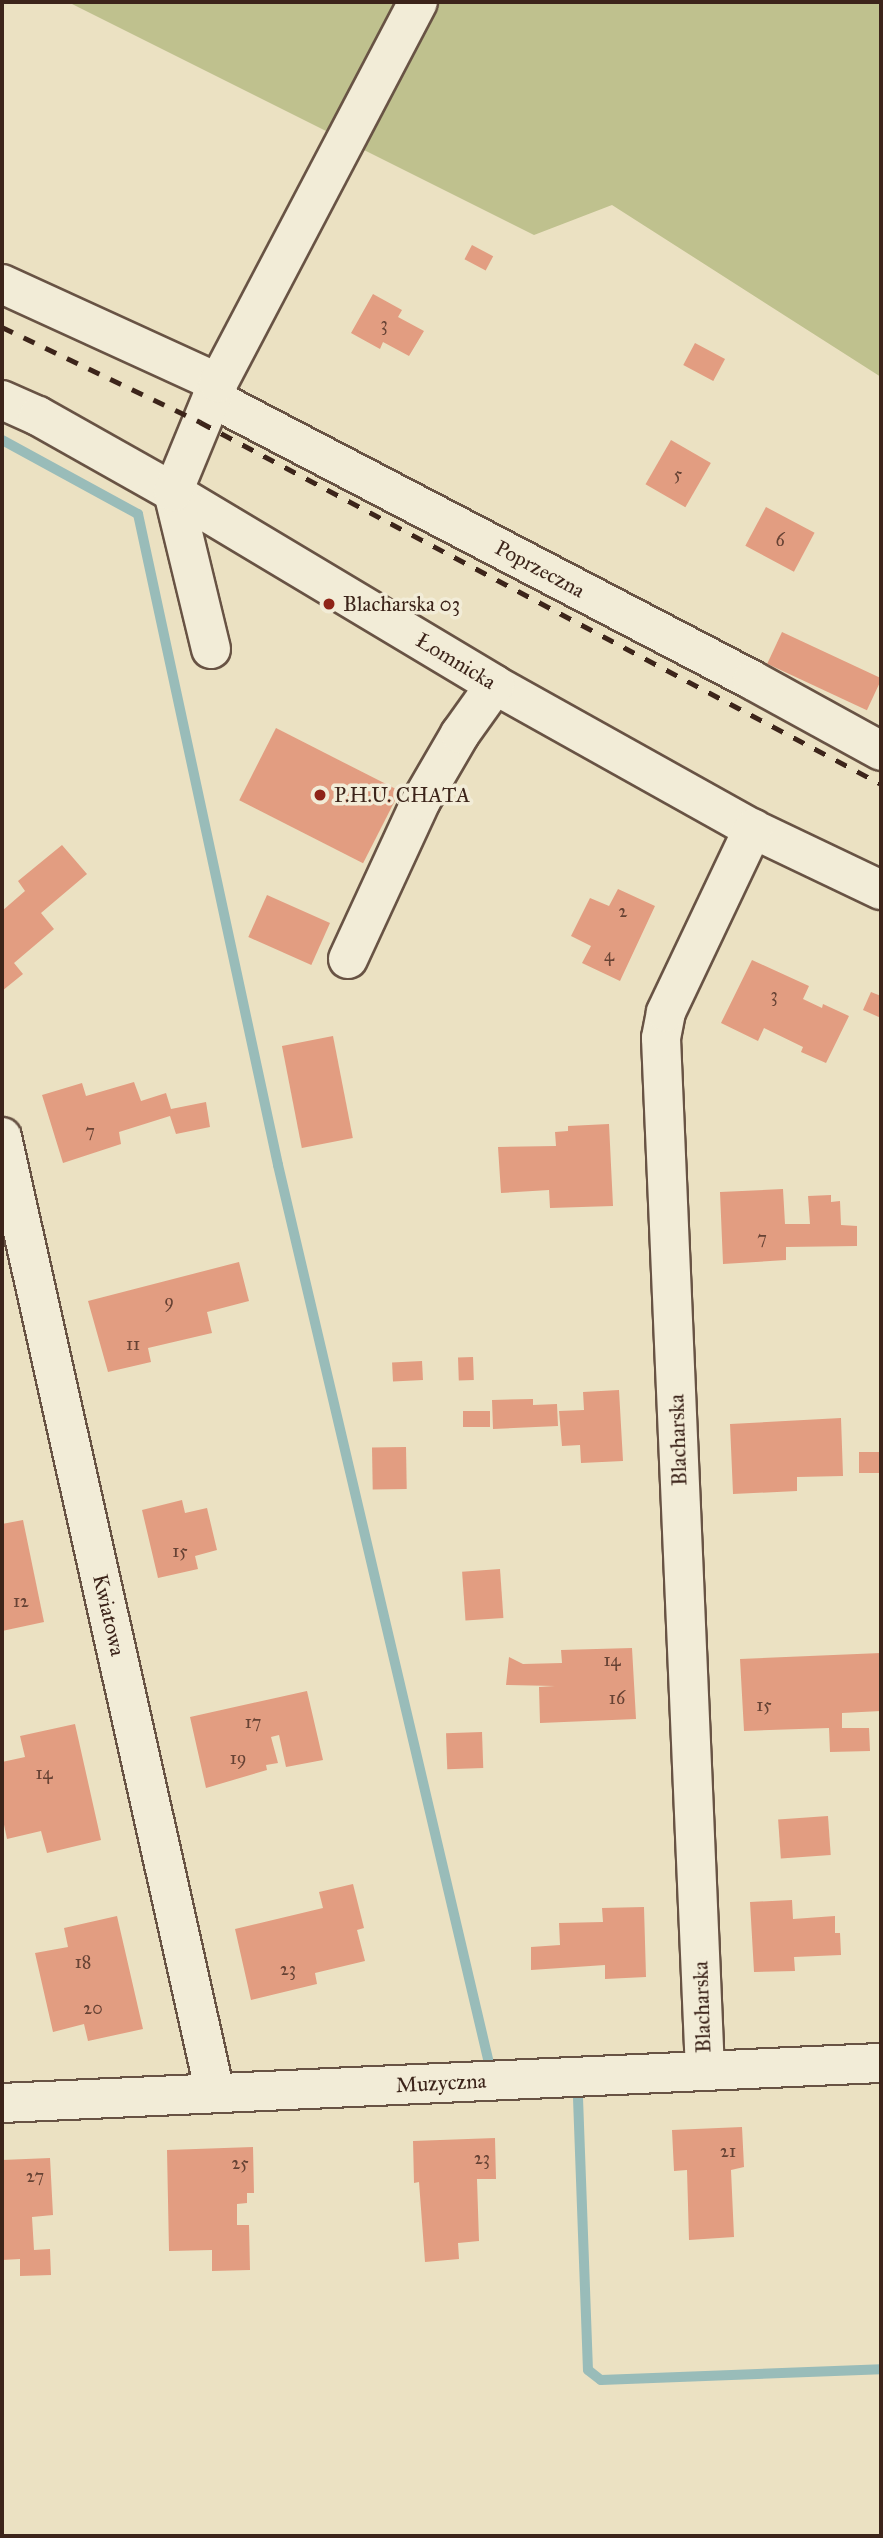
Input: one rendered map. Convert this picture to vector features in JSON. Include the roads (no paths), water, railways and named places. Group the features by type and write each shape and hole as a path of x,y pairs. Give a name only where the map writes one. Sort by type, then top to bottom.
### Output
{"street":[{"path":"211,649 173,492 215,390 418,2"},
{"name":"Poprzeczna","path":"2,284 215,390 881,751"},
{"name":"Łomnicka","path":"2,400 38,416 173,492 495,684 753,829 881,890"},
{"path":"348,959 421,801 454,744 495,684"},
{"name":"Blacharska","path":"705,2071 661,1038 666,1012 753,829"},
{"name":"Kwiatowa","path":"2,1137 215,2093"},
{"name":"Muzyczna","path":"2,2104 881,2063"}],"waterway":[{"path":"2,440 138,514 278,1165 489,2063"},
{"path":"578,2098 588,2370 601,2380 881,2369"}],"railway":[{"path":"2,327 200,422 881,784"}],"place":[{"name":"Blacharska 03","path":"329,604"},
{"name":"P.H.U. CHATA","path":"320,795"}]}
